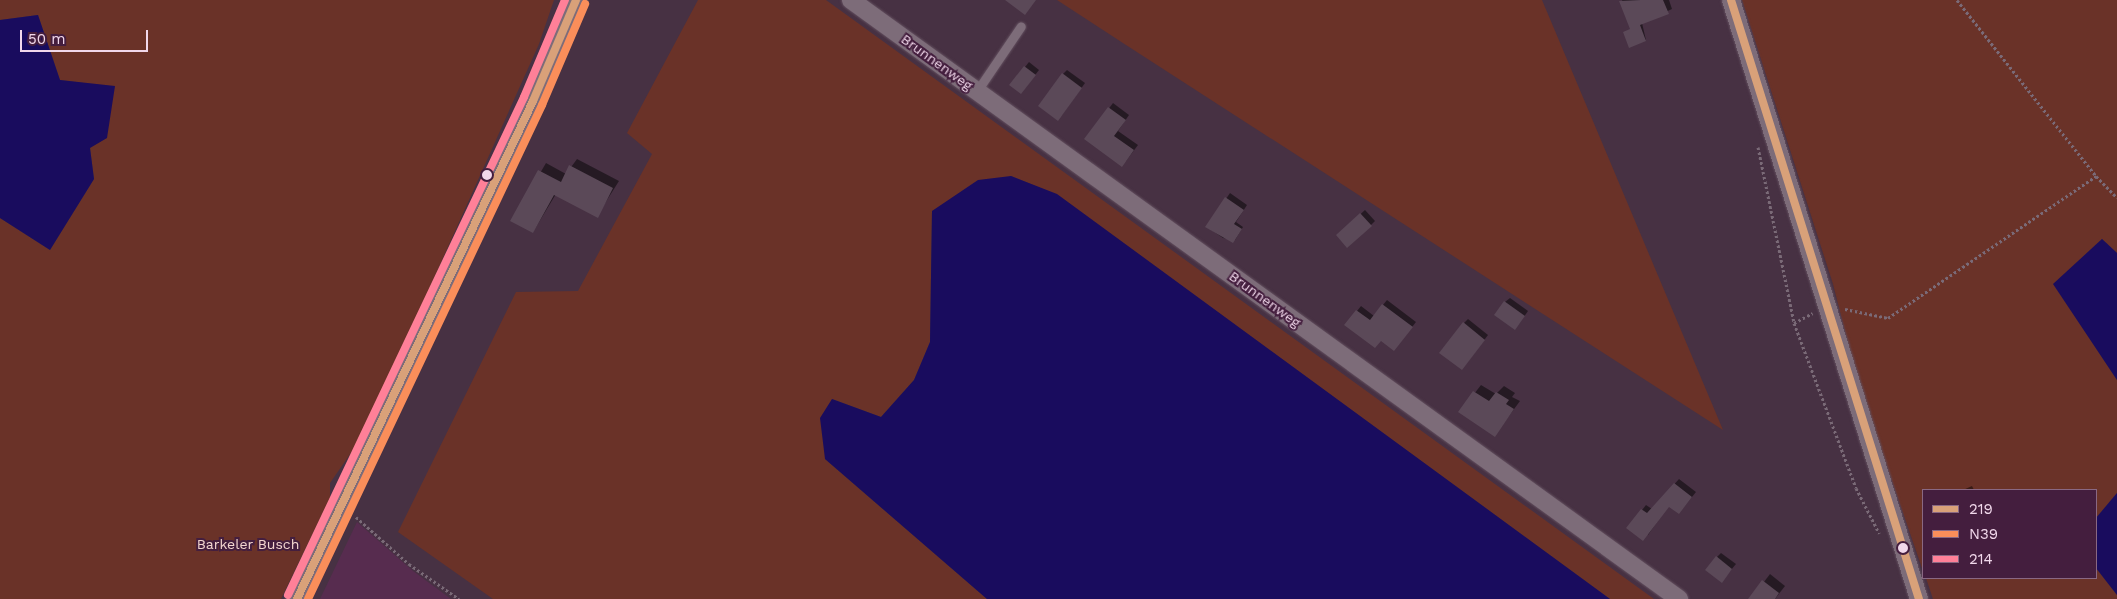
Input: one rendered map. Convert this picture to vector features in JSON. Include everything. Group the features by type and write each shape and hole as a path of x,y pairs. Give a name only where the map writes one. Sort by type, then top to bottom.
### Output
{"street":[{"path":"297,599 533,100 576,0"},
{"name":"Brunnenweg","path":"851,0 1679,599"},
{"path":"1731,0 1919,599"}],"lane":[{"path":"977,91 1021,26"}],"path":[{"path":"1957,0 2096,176 2117,198"},
{"path":"1758,139 1758,154 1794,323 1856,488 1881,537"},
{"path":"1826,306 1888,318 2096,176"},
{"path":"343,505 409,564 459,599"}],"shaded area":[{"path":"38,15 60,80 115,86 107,138 90,148 94,179 50,250 0,218 0,20"},
{"path":"1011,176 1057,194 1610,599 987,599 825,459 820,418 832,399 881,417 914,380 930,342 932,211 978,180"},
{"path":"2102,239 2117,253 2117,380 2053,284"},
{"path":"2117,493 2117,595 2097,569 2097,517"},
{"path":"357,522 413,571 451,599 320,599"}],"green space":[{"name":"Barkeler Busch","path":"0,0 554,0 539,44 364,434 330,483 330,498 281,599 0,599 0,218 50,250 94,179 90,148 115,87 60,80 38,15 0,20"},
{"path":"698,0 826,0 1654,599 1610,599 1057,195 1011,176 932,211 930,342 914,380 881,417 832,399 825,459 987,599 493,599 398,532 516,292 578,291 652,154 627,133"},
{"path":"1057,0 1542,0 1723,430 1126,45"},
{"path":"1742,0 2117,0 2117,253 2102,239 2054,284 2117,380 2117,493 2097,517 2097,489 1922,489 1922,568 1858,382 1833,284"},
{"path":"2097,569 2117,595 2117,599 1933,599 1926,579 2097,579"}],"building":[{"path":"1005,0 1036,0 1025,15"},
{"path":"1663,0 1669,14 1640,25 1646,41 1629,48 1623,32 1630,29 1619,1"},
{"path":"1024,66 1036,75 1021,94 1009,85"},
{"path":"1062,73 1082,88 1058,121 1038,106"},
{"path":"1108,107 1126,120 1114,136 1134,150 1122,167 1084,139"},
{"path":"569,165 613,188 598,218 554,195 533,233 510,221 538,170 561,182"},
{"path":"1225,197 1244,210 1234,224 1242,229 1233,243 1205,227"},
{"path":"1360,213 1372,226 1347,248 1336,235"},
{"path":"1504,301 1525,316 1515,330 1494,315"},
{"path":"1382,304 1413,327 1394,351 1381,341 1375,348 1344,325 1356,310 1370,320"},
{"path":"1463,322 1485,340 1462,370 1439,353"},
{"path":"1473,391 1489,401 1496,392 1509,400 1506,404 1514,409 1495,437 1458,412"},
{"path":"1674,483 1692,497 1679,514 1669,507 1643,541 1626,528 1641,509 1647,513"},
{"path":"1716,556 1732,569 1722,583 1705,570"},
{"path":"1762,580 1779,593 1775,599 1748,599"}],"transit line":[{"name":"214","path":"288,595 524,97 565,0"},
{"name":"219","path":"297,599 533,101 576,0"},
{"name":"219","path":"1731,0 1919,599"},
{"name":"N39","path":"308,599 542,105 585,4"}]}
